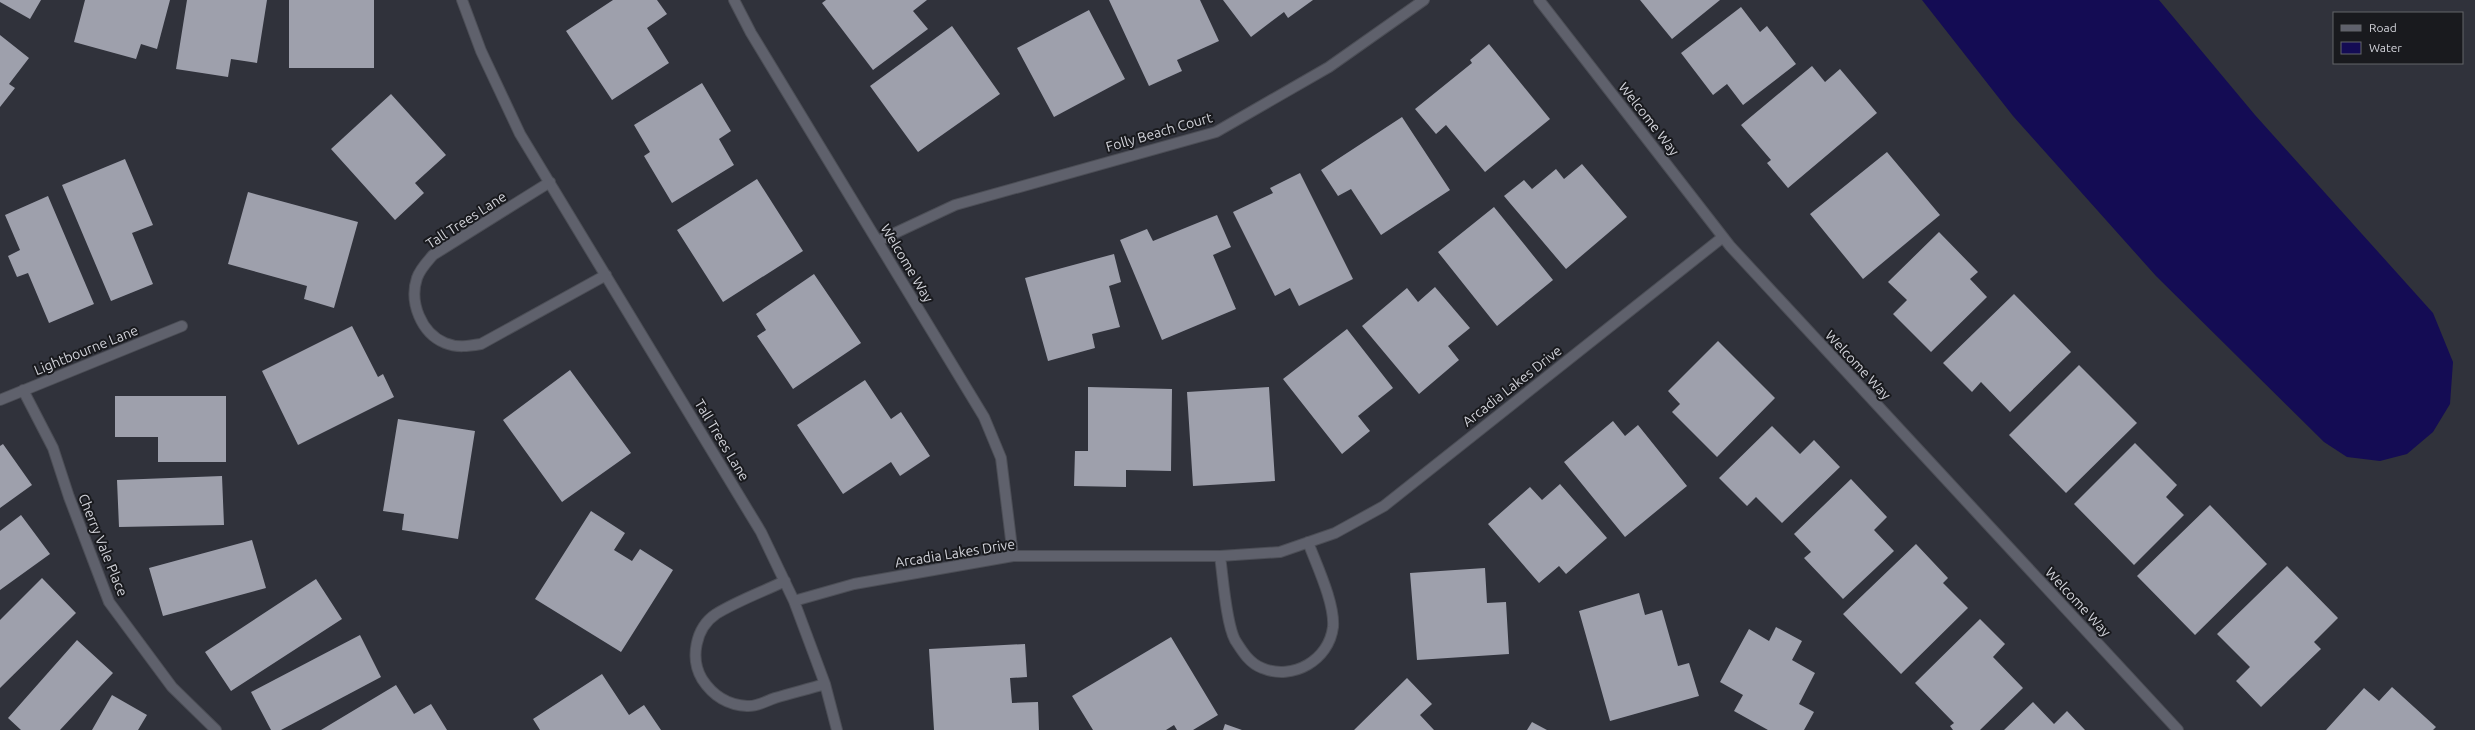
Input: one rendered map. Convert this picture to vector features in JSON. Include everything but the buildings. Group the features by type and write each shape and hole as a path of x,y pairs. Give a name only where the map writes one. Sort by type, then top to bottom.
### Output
{"street":[{"name":"Tall Trees Lane","path":"462,0 481,51 517,127 761,532 794,601 825,684 837,730"},
{"name":"Welcome Way","path":"734,0 750,33 984,417 1001,458 1013,556"},
{"name":"Folly Beach Court","path":"878,241 955,205 1216,132 1330,67 1424,0"},
{"name":"Welcome Way","path":"1539,0 1723,237 1782,304 2178,730"},
{"name":"Tall Trees Lane","path":"550,182 433,255 417,278 414,298 417,313 429,331 445,343 466,347 481,344 606,275"},
{"name":"Arcadia Lakes Drive","path":"794,601 854,584 1013,556 1220,556 1280,552 1335,533 1384,506 1723,237"},
{"name":"Lightbourne Lane","path":"0,400 182,326"},
{"name":"Cherry Vale Place","path":"23,390 53,448 69,497 109,602 172,687 216,730"},
{"path":"1220,556 1232,630 1246,657 1262,668 1283,672 1298,670 1314,661 1323,652 1330,637 1333,625 1329,602 1308,542"},
{"path":"784,582 715,615 702,630 698,638 696,651 698,673 710,691 726,702 748,706 763,704 825,684"}],"water":[{"path":"1922,0 2159,0 2255,115 2433,313 2453,362 2450,404 2433,432 2407,454 2380,461 2347,457 2324,442 2156,276 2013,116"}]}
